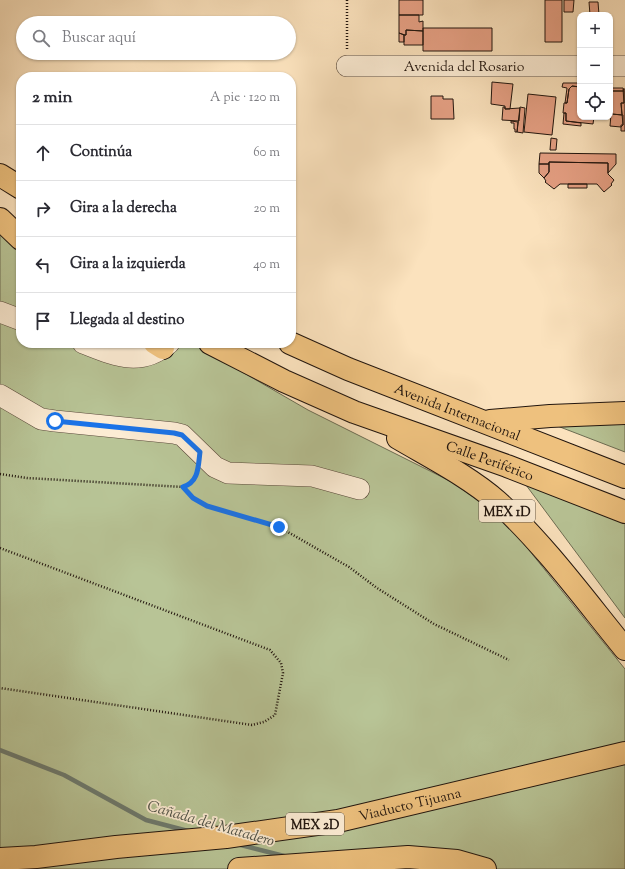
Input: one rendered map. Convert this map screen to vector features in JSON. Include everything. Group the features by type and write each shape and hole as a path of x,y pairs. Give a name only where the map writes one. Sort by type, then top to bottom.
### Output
{"highway":[{"path":"0,175 16,185"},
{"path":"0,214 16,224"},
{"path":"0,219 16,234"},
{"name":"Avenida Internacional","path":"296,346 348,369 625,477"},
{"name":"MEX 1D","path":"220,348 284,381 354,412 464,476 497,501 529,531 625,649"},
{"name":"Calle Periférico","path":"354,412 507,466 625,512"},
{"path":"483,422 550,416 625,413"},
{"name":"Viaducto Tijuana","path":"0,859 36,857 116,847 226,837 338,821 625,754"},
{"path":"239,869 408,857 457,861 485,869"}],"street":[{"name":"Avenida del Rosario","path":"347,66 577,66"},
{"path":"613,66 625,66"},
{"path":"0,312 16,318"},
{"path":"96,348 120,357 141,358 157,348"},
{"path":"0,395 41,419 182,435 215,467 228,473 312,476 359,489"}],"path":[{"path":"347,0 347,66"},
{"path":"0,474 28,478 183,487 190,485 195,479 200,452"},
{"path":"183,487 193,498 207,506 279,527 348,567 377,588 434,624 509,660"},
{"path":"0,548 270,650 281,662 283,673 276,715 264,722 252,725 0,688"}],"green space":[{"path":"0,224 16,235 16,348 201,348 308,410 452,482 503,518 625,669 625,869 0,869"},
{"path":"625,404 625,452 534,417"},
{"path":"523,481 625,508 625,618"}],"building":[{"path":"399,0 423,0 423,15 399,15"},
{"path":"545,0 562,0 562,42 545,42"},
{"path":"564,0 574,0 573,12 564,12"},
{"path":"589,2 598,2 599,12 590,12"},
{"path":"399,15 419,15 419,22 423,21 423,31 406,30 406,35 399,33"},
{"path":"423,28 492,28 492,51 423,51"},
{"path":"406,30 423,31 423,45 404,45 404,35 406,35"},
{"path":"399,33 404,35 404,42 399,42"},
{"path":"492,82 513,84 510,109 505,109 505,106 491,104"},
{"path":"563,83 577,83 577,87 572,86 569,89 567,103 565,103 567,88 562,87"},
{"path":"572,86 577,87 577,120 594,120 593,124 566,121 566,113 563,113 564,103 567,103 569,89"},
{"path":"613,88 623,88 624,91 613,91"},
{"path":"623,89 625,89 625,131 621,131 621,125 623,125 621,103 624,103"},
{"path":"613,91 624,91 624,103 621,103 622,115 613,114"},
{"path":"528,94 556,97 552,135 524,132"},
{"path":"431,96 443,96 443,99 453,99 454,119 431,119"},
{"path":"503,107 505,107 505,109 520,108 519,121 502,120"},
{"path":"520,107 525,108 523,133 517,132"},
{"path":"564,113 566,113 566,121 581,123 581,126 563,124"},
{"path":"613,114 623,115 623,125 621,127 610,126 610,120 613,120"},
{"path":"511,121 518,122 517,132 515,132 514,123 511,123"},
{"path":"551,138 557,139 556,150 550,150"},
{"path":"540,153 616,154 616,164 608,173 608,163 549,162 549,164 539,164"},
{"path":"549,162 608,163 608,174 614,180 611,184 612,185 604,192 597,184 560,184 554,189 545,182 546,181 544,178 549,172"},
{"path":"539,164 549,164 549,172 544,178 539,173"},
{"path":"568,184 587,184 587,188 568,188"}],"waterway":[{"name":"Cañada del Matadero","path":"0,750 64,775 146,820 188,831"},
{"name":"Cañada del Matadero","path":"237,844 284,856"}],"route":[{"path":"55,421 182,435 200,452 195,479 190,485 183,487 193,498 207,506 279,527"}]}
